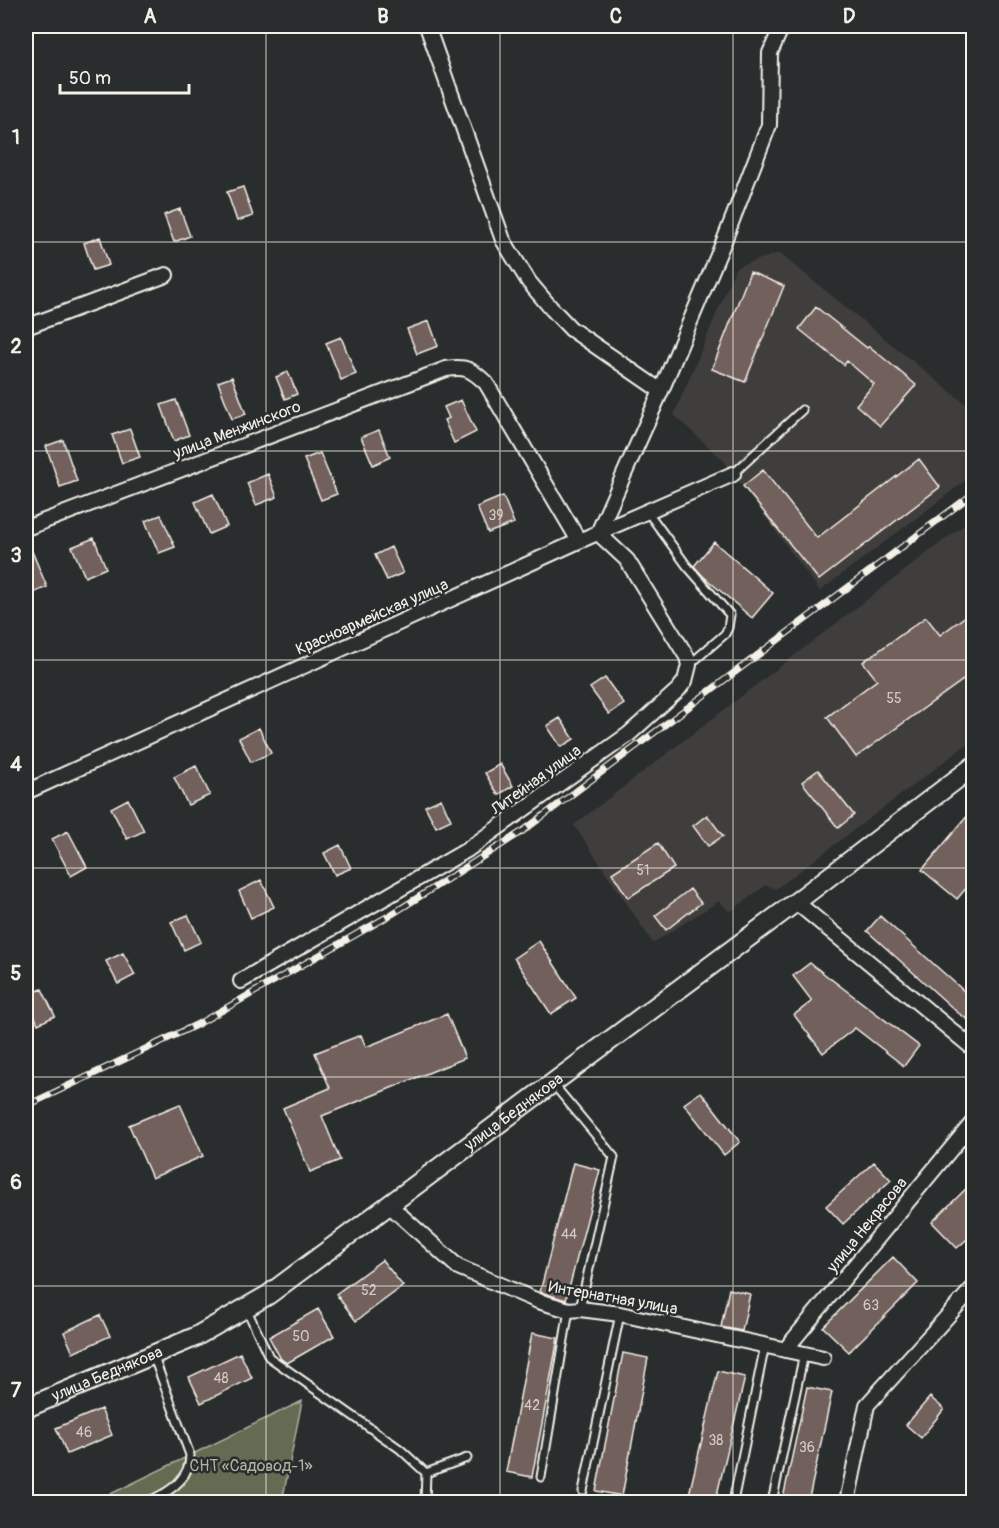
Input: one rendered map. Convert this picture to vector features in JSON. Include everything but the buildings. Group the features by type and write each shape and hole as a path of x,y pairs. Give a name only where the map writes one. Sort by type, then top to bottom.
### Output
{"street":[{"path":"427,26 503,240 529,282 571,328 661,391"},
{"path":"689,665 680,646 627,560 598,533 724,241 769,125 770,53 782,26"},
{"path":"26,327 166,275"},
{"name":"улица Менжинского","path":"26,528 446,369 461,367 474,372 486,383 579,541"},
{"name":"Красноармейская улица","path":"26,792 579,541 733,474"},
{"name":"Литейная улица","path":"241,981 467,850 628,734 678,690 685,681 689,665"},
{"name":"улица Беднякова","path":"26,1408 195,1337 268,1295 796,902 974,766"},
{"path":"796,902 974,1049"},
{"name":"улица Некрасова","path":"785,1350 974,1121"},
{"name":"Интернатная улица","path":"389,1205 458,1267 538,1301 575,1310 620,1314 823,1358"},
{"path":"847,1503 867,1405 974,1287"}],"lane":[{"path":"733,474 802,410"},
{"path":"647,511 687,566 730,615 728,628 724,634 689,665"},
{"path":"541,1478 575,1310 614,1157 552,1084"},
{"path":"246,1308 269,1357 400,1449 426,1473 425,1503"},
{"path":"583,1491 620,1314"},
{"path":"733,1503 765,1346"},
{"path":"772,1503 804,1354"},
{"path":"146,1503 162,1496 176,1485 190,1465 190,1455 153,1355"},
{"path":"426,1473 467,1458"}],"shaded area":[{"path":"779,253 973,410 973,475 820,591 723,460 674,415 736,267"},
{"path":"973,518 973,740 776,889 766,885 730,912 719,901 653,943 574,825"}],"green space":[{"name":"СНТ «Садовод-1»","path":"302,1401 282,1502 94,1502"}],"railway":[{"path":"26,1106 198,1024 392,914 523,831 974,493"}]}
